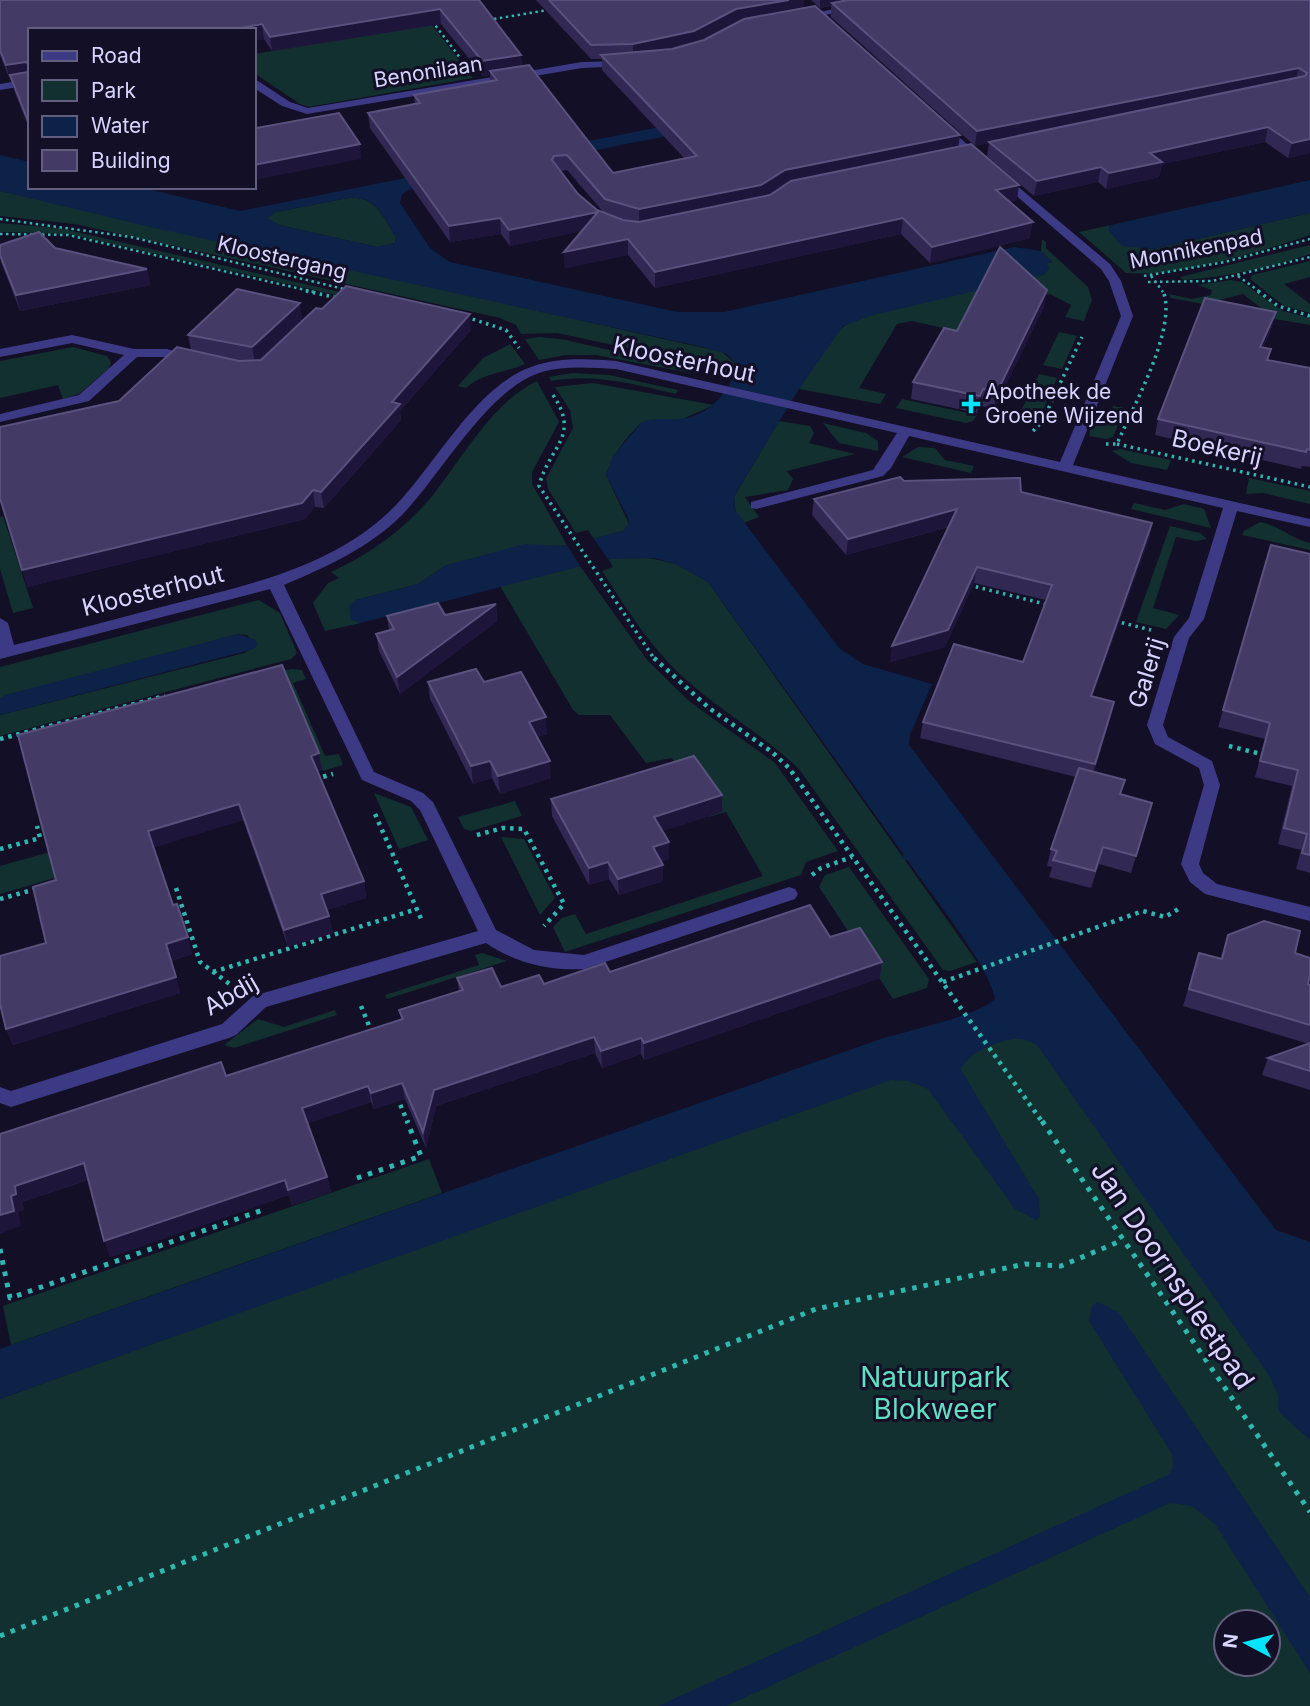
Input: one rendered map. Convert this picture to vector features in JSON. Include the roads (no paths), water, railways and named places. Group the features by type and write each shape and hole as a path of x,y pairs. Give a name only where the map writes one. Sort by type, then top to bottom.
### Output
{"street":[{"path":"791,19 895,0"},
{"name":"Benonilaan","path":"256,84 286,104 307,111 582,65 633,64"},
{"path":"0,87 28,82"},
{"path":"934,120 1063,228 1106,267 1115,281 1126,316 1065,468"},
{"path":"960,157 987,152"},
{"path":"0,352 72,339 134,353 167,353 209,363"},
{"path":"0,418 84,398 134,353"},
{"name":"Kloosterhout","path":"4,653 275,583 329,561 396,513 500,389 535,370 580,363 616,365 1310,523"},
{"path":"756,505 878,472 884,468 904,432"},
{"name":"Galerij","path":"1231,506 1196,619 1182,638 1156,725 1161,740 1206,765 1212,785 1190,864 1196,877 1211,889 1310,914"},
{"path":"275,583 365,771 416,797 427,806 489,935 502,946 559,964 584,962 789,894"},
{"path":"0,623 4,653"},
{"name":"Abdij","path":"0,1095 11,1099 229,1030 258,1004 489,935"}],"water":[{"path":"854,88 864,97 419,185 402,194 400,203 430,248 450,262 677,312 724,312 1014,247 1041,251 1053,262 1047,263 1049,269 1044,275 873,315 843,326 799,389 734,497 735,510 840,649 863,664 932,684 910,735 909,745 1276,1230 1310,1242 1310,1440 1281,1414 1278,1395 1270,1377 1037,1045 1017,1039 983,1049 968,1059 961,1070 1039,1199 1040,1217 1036,1220 1015,1209 928,1089 908,1081 891,1080 0,1399 0,1349 881,1039 961,1016 995,998 982,967 957,929 908,861 900,858 904,855 708,582 676,564 653,558 608,559 361,623 351,620 349,606 356,600 418,584 447,565 525,544 563,546 623,531 629,524 628,518 606,475 613,456 642,422 690,417 717,401 734,375 737,365 727,354 150,227 0,191 0,155 28,162 28,189 147,189 240,211","holes":["348,198 365,200 378,209 396,237 395,243 377,247 279,225 267,218 276,212"]},
{"path":"1310,180 1310,213 1154,249 1122,246 1108,230 1111,225"},
{"path":"238,634 256,640 254,649 0,715 0,698 5,695"},
{"path":"1098,1302 1119,1313 1310,1597 1310,1673 1282,1629 1282,1608 1269,1608 1215,1524 1192,1506 1170,1503 726,1706 658,1706 1168,1475 1173,1467 1172,1454 1089,1321 1092,1306"}],"place":[{"name":"Apotheek de Groene Wijzend","path":"971,404"}],"park label":[{"name":"Natuurpark Blokweer","path":"935,1393"}]}
